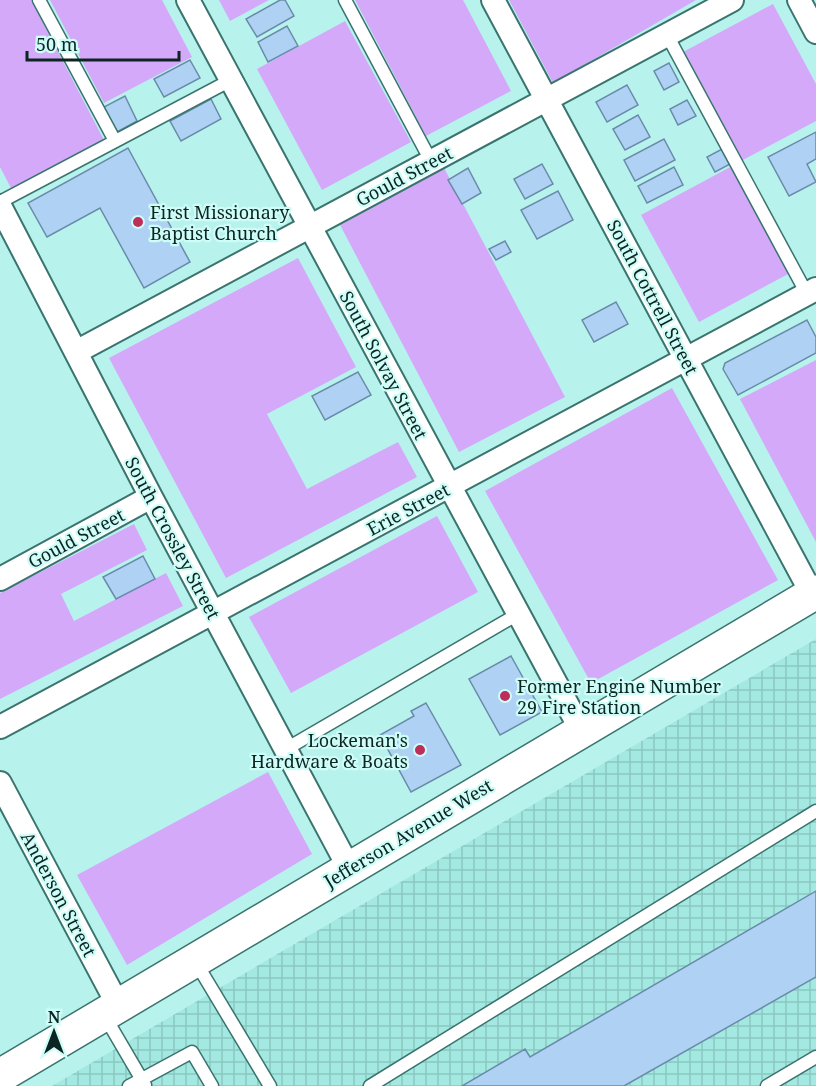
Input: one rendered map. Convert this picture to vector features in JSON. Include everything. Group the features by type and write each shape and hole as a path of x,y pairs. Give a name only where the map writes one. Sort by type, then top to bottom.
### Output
{"main road":[{"name":"Jefferson Avenue West","path":"8,1075 111,1009 814,593"}],"street":[{"name":"South Solvay Street","path":"188,0 581,730"},
{"name":"South Cottrell Street","path":"493,0 814,593"},
{"name":"Gould Street","path":"76,352 732,0"},
{"path":"799,0 816,32"},
{"name":"South Crossley Street","path":"0,204 151,497 349,868"},
{"name":"Erie Street","path":"0,727 812,291"},
{"name":"Gould Street","path":"0,579 151,497"},
{"name":"Anderson Street","path":"0,783 111,1009"}],"lane":[{"path":"39,0 115,141"},
{"path":"345,0 431,161"},
{"path":"667,35 812,291"},
{"path":"0,204 231,80"},
{"path":"286,749 518,614"},
{"path":"370,1086 816,811"},
{"path":"195,960 270,1086"},
{"path":"111,1009 144,1082"},
{"path":"129,1086 144,1082 192,1052 212,1086"},
{"path":"767,1086 816,1057"}],"shaded area":[{"path":"0,0 31,0 105,142 12,190 0,167"},
{"path":"50,0 162,0 192,57 104,103"},
{"path":"219,0 269,0 230,21"},
{"path":"355,0 463,0 511,91 426,136"},
{"path":"509,0 696,0 553,83"},
{"path":"773,4 816,84 816,121 741,161 683,52"},
{"path":"345,21 411,142 322,190 257,69"},
{"path":"443,166 565,397 459,452 338,221"},
{"path":"732,166 790,273 699,322 641,215"},
{"path":"298,258 356,367 267,414 307,489 398,442 417,477 226,578 109,358"},
{"path":"816,360 816,542 740,399"},
{"path":"672,388 778,580 591,683 485,491"},
{"path":"437,516 478,592 291,693 249,617"},
{"path":"134,524 147,550 61,594 74,621 166,573 183,606 0,699 0,593"},
{"path":"816,639 816,1086 52,1086"},
{"path":"268,772 312,854 127,965 77,875"}],"building":[{"path":"280,0 285,0 294,16 257,37 246,19"},
{"path":"287,26 298,46 268,62 258,42"},
{"path":"190,60 200,78 164,97 154,79"},
{"path":"669,63 679,82 664,90 654,71"},
{"path":"627,85 638,105 607,122 596,102"},
{"path":"125,96 137,121 117,132 104,107"},
{"path":"211,99 221,119 181,141 170,121"},
{"path":"687,100 696,116 678,125 670,109"},
{"path":"638,115 650,137 625,150 613,129"},
{"path":"816,132 816,159 807,164 816,182 789,196 768,157"},
{"path":"664,139 675,160 635,181 624,160"},
{"name":"First Missionary Baptist Church","path":"128,148 190,262 144,288 100,208 47,237 28,203"},
{"path":"724,148 732,163 715,172 707,157"},
{"path":"542,164 553,184 525,199 514,179"},
{"path":"674,167 683,185 647,203 638,186"},
{"path":"468,168 481,193 462,204 448,180"},
{"path":"558,191 573,220 537,239 521,210"},
{"path":"505,241 511,252 496,260 489,249"},
{"path":"616,302 628,324 594,342 582,320"},
{"path":"807,320 816,337 816,353 738,395 723,369 725,363"},
{"path":"358,372 371,395 325,420 312,396"},
{"path":"143,556 155,579 116,599 103,577"},
{"name":"Former Engine Number 29 Fire Station","path":"511,656 542,712 500,735 469,679"},
{"name":"Lockeman's Hardware & Boats","path":"426,703 461,765 411,792 380,735 414,716 411,711"},
{"path":"816,891 816,977 624,1086 462,1086 525,1049 530,1057"}],"place":[{"name":"First Missionary Baptist Church","path":"138,222"},
{"name":"Former Engine Number 29 Fire Station","path":"505,696"},
{"name":"Lockeman's Hardware & Boats","path":"420,750"}]}
